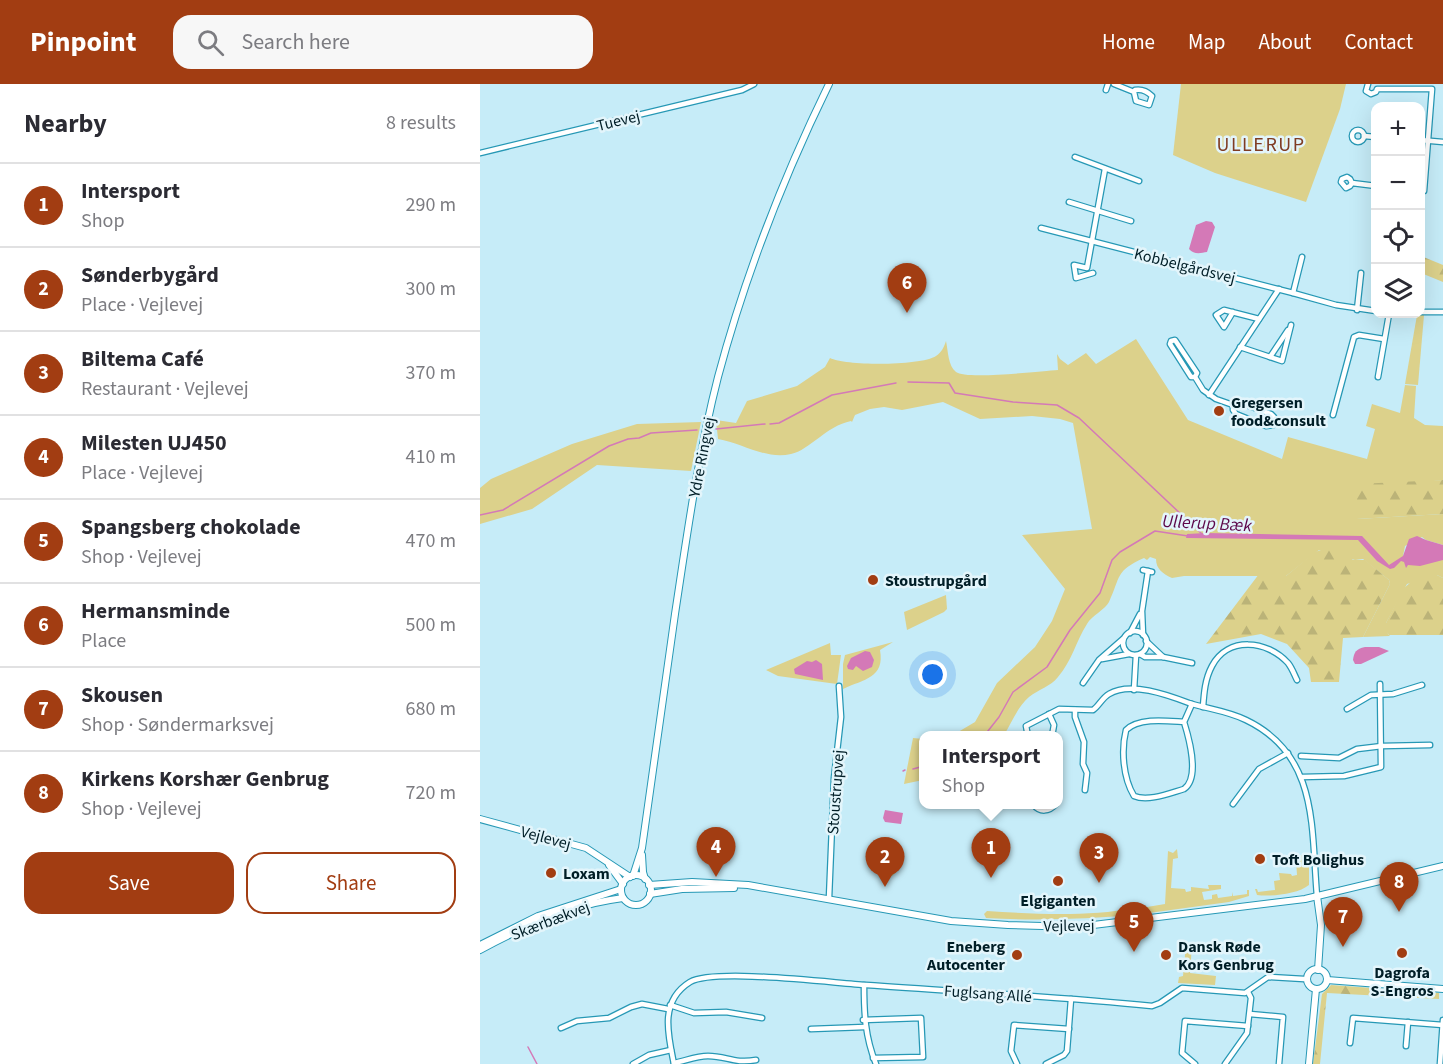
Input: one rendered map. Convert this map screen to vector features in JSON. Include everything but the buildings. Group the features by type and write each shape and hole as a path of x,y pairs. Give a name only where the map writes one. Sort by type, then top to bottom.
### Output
{"street":[{"name":"Tuevej","path":"480,153 742,90 754,84"},
{"name":"Ydre Ringvej","path":"647,882 643,872 642,848 687,531 711,406 735,318 759,247 796,153 829,84"},
{"path":"1114,84 1134,92"},
{"path":"1368,84 1365,89 1369,94 1375,94 1376,86 1432,89 1425,178"},
{"path":"1364,136 1371,137"},
{"path":"1425,141 1443,142"},
{"path":"1075,157 1139,181"},
{"path":"1087,268 1105,169"},
{"path":"1352,183 1371,185"},
{"name":"Kobbelgårdsvej","path":"1069,202 1131,221"},
{"name":"Kobbelgårdsvej","path":"1041,228 1357,310 1371,311"},
{"path":"1293,292 1302,257"},
{"path":"1357,310 1361,273"},
{"path":"1209,395 1279,289"},
{"path":"1233,312 1259,319"},
{"path":"1425,312 1443,312"},
{"path":"1378,377 1388,318"},
{"path":"1240,347 1270,357 1282,361 1291,325 1270,357"},
{"path":"1333,415 1354,337 1359,335 1384,339"},
{"path":"1195,378 1197,373 1175,340 1171,341 1170,344 1191,377 1195,378 1209,395 1233,405 1240,403 1271,414 1274,417 1274,423 1266,426 1236,414 1233,405"},
{"path":"1148,571 1142,611 1143,635 1146,641 1163,657"},
{"path":"1083,684 1099,660 1130,633 1142,611"},
{"path":"1130,633 1137,632 1143,635"},
{"path":"1124,639 1124,648 1129,654"},
{"path":"1134,690 1138,655 1145,649 1146,641"},
{"path":"1203,707 1205,681 1213,664 1227,650 1245,644 1262,646 1277,654 1289,664 1297,680"},
{"path":"1099,660 1129,654 1163,657 1192,663"},
{"path":"1302,777 1344,776 1379,769 1383,765 1380,684"},
{"path":"1347,709 1371,695 1393,693 1422,685"},
{"name":"Stoustrupvej","path":"829,898 834,778 841,717 839,686"},
{"path":"1027,731 1026,726 1059,708 1093,710 1112,692 1134,690 1155,692 1232,714 1251,722 1268,734 1288,753 1302,777 1311,812 1321,925 1318,970"},
{"path":"1184,722 1135,724 1126,730 1125,764 1130,790 1134,796 1140,799 1146,798 1185,789 1189,786 1192,755 1184,722 1192,704"},
{"path":"1075,710 1075,717 1084,742 1083,764 1087,773 1085,790"},
{"path":"1049,714 1054,726 1053,731"},
{"path":"1301,756 1339,758 1357,749 1430,745"},
{"path":"1233,804 1259,768 1288,753"},
{"name":"Vejlevej","path":"480,819 586,848 632,877"},
{"name":"Ydre Ringvej","path":"632,877 642,848"},
{"name":"Vejlevej","path":"608,862 622,887"},
{"name":"Vejlevej","path":"647,882 748,885 951,921 1053,927 1105,924 1317,896 1443,866"},
{"path":"632,877 647,882 650,894 646,901 638,905 630,904 623,898 622,887 632,877"},
{"name":"Skærbækvej","path":"480,945 524,922 622,887"},
{"name":"Vejlevej","path":"650,894 700,888 759,890 764,888"},
{"name":"Skærbækvej","path":"480,950 542,920 596,903 623,898"},
{"path":"1306,979 1312,971 1318,970 1325,975 1327,980"},
{"name":"Fuglsang Allé","path":"669,1007 688,983 708,976 791,979 1152,1006 1160,1004 1182,988 1248,992"},
{"path":"1225,1064 1247,1033 1251,998 1248,992 1268,976 1306,979"},
{"path":"1306,979 1309,985 1316,989 1323,987 1327,980"},
{"path":"1327,980 1443,989"},
{"path":"864,985 864,1020 874,1061 923,1057 921,1018 864,1020"},
{"path":"1310,1064 1316,989"},
{"path":"1046,1064 1064,1055 1067,1051 1071,999"},
{"path":"561,1028 577,1021 609,1017 631,1006 642,1004 694,1013 726,1012 762,1017"},
{"path":"669,1007 666,1020 674,1064 706,1056 736,1063 756,1060"},
{"path":"1250,1014 1283,1017 1279,1064"},
{"path":"1350,1042 1352,1018 1443,1025"},
{"path":"1440,1064 1443,1020"},
{"path":"1195,1064 1182,1053 1185,1021 1248,1026"},
{"path":"1406,1046 1408,1022"},
{"path":"1017,1064 1011,1051 1014,1025 1069,1029"},
{"path":"812,1029 865,1027"},
{"path":"633,1064 649,1055 671,1050"}],"green space":[{"path":"1181,84 1346,84 1340,109 1306,202 1215,173 1173,155"},
{"path":"1425,258 1443,265 1443,282 1425,275"},
{"path":"1416,318 1424,318 1418,385 1405,384"},
{"path":"1136,339 1188,420 1282,459 1288,437 1367,459 1375,429 1366,426 1372,404 1400,413 1405,385 1416,386 1414,418 1425,425 1443,426 1443,480 1358,489 1357,519 1443,514 1443,545 1422,537 1405,546 1403,556 1439,560 1443,556 1443,578 1437,575 1407,584 1386,623 1390,636 1363,637 1390,584 1389,580 1363,559 1355,560 1319,550 1286,576 1172,578 1161,571 1156,559 1144,558 1123,571 1109,602 1087,624 1063,671 1052,683 1025,701 1006,731 960,731 975,722 997,683 1035,647 1052,621 1065,589 1022,535 1092,529 1073,423 1032,416 980,419 943,402 902,410 884,407 870,409 855,415 852,422 834,428 805,448 791,454 772,455 718,439 716,420 736,423 747,401 797,386 825,367 830,358 867,364 915,362 936,356 946,341 953,369 963,374 1058,370 1057,354 1068,365 1086,353 1096,364"},
{"path":"701,422 691,471 597,465 532,509 480,524 480,488 491,479 572,444 637,424"},
{"path":"1443,480 1443,514 1357,519 1357,484"},
{"path":"1327,548 1339,548 1353,560 1365,560 1389,580 1390,584 1363,637 1343,638 1339,682 1311,682 1309,668 1287,644 1261,634 1206,644 1259,574 1286,576 1315,552"},
{"path":"1425,574 1443,578 1443,635 1389,635 1386,631 1386,623 1403,589"},
{"path":"946,595 947,609 944,612 907,630 904,612"},
{"path":"893,642 880,650 881,659 876,672 865,680 843,689 845,655"},
{"path":"830,643 831,655 841,655 837,684 778,676 766,670"},
{"path":"913,738 919,739 919,781 904,784"},
{"path":"1177,849 1178,858 1173,859 1171,888 1185,889 1186,892 1191,891 1191,887 1209,889 1208,885 1221,885 1221,889 1202,892 1204,900 1212,899 1212,895 1217,894 1218,898 1232,896 1232,892 1233,896 1247,894 1247,890 1249,890 1249,896 1229,902 1149,913 1147,907 1165,904 1168,851 1173,853"},
{"path":"893,852 899,860 896,872 892,876 884,874 880,869 886,853"},
{"path":"1292,855 1309,856 1309,885 1298,891 1284,894 1257,895 1255,889 1258,892 1275,890 1274,881 1280,880 1279,873 1297,875 1296,860 1292,860"},
{"path":"1137,909 1135,915 1079,918 1005,919 986,918 984,914 987,911 1080,914"},
{"path":"1186,945 1192,945 1190,973 1216,976 1215,985 1178,983 1179,977 1183,976"},
{"path":"1331,985 1439,993 1439,999 1327,993 1320,1064 1313,1064 1322,994"}],"shaded area":[{"path":"1206,221 1212,222 1215,227 1207,252 1193,252 1189,249 1196,225"},
{"path":"1187,534 1362,536 1389,565 1403,556 1409,539 1417,536 1443,545 1443,560 1420,566 1408,565 1406,568 1404,562 1401,561 1390,569 1377,561 1358,540 1186,538"},
{"path":"1365,647 1379,647 1389,651 1361,664 1355,664 1353,660 1355,653"},
{"path":"865,651 870,652 874,660 872,667 863,671 856,666 853,670 848,669 851,658"},
{"path":"816,660 822,664 823,680 795,674 794,669 807,661"},
{"path":"885,810 903,813 901,824 885,822 883,818"}],"waterway":[{"path":"908,382 949,383 955,393 1013,402 1057,405 1079,418 1202,534"},
{"path":"770,424 779,423 832,395 896,383"},
{"path":"716,429 765,424"},
{"path":"480,515 503,510 609,446 651,433 697,430"},
{"name":"Ullerup Bæk","path":"988,731 1013,692 1047,667 1070,630 1100,593 1112,560 1120,552 1155,531 1188,536"},
{"name":"Ullerup Bæk","path":"913,769 919,767"},
{"path":"528,1047 537,1064"}],"place":[{"name":"Hermansminde","path":"907,313"},
{"name":"Gregersen food&consult","path":"1219,411"},
{"name":"Stoustrupgård","path":"873,580"},
{"name":"Toft Bolighus","path":"1260,859"},
{"name":"Loxam","path":"551,873"},
{"name":"Milesten UJ450","path":"716,877"},
{"name":"Intersport","path":"991,878"},
{"name":"Elgiganten","path":"1058,881"},
{"name":"Biltema Café","path":"1099,883"},
{"name":"Sønderbygård","path":"885,887"},
{"name":"Kirkens Korshær Genbrug","path":"1399,912"},
{"name":"Skousen","path":"1343,947"},
{"name":"Spangsberg chokolade","path":"1134,952"},
{"name":"Dagrofa S-Engros","path":"1402,953"},
{"name":"Eneberg Autocenter","path":"1017,955"},
{"name":"Dansk Røde Kors Genbrug","path":"1166,955"}],"district":[{"name":"ULLERUP","path":"1261,144"}]}
